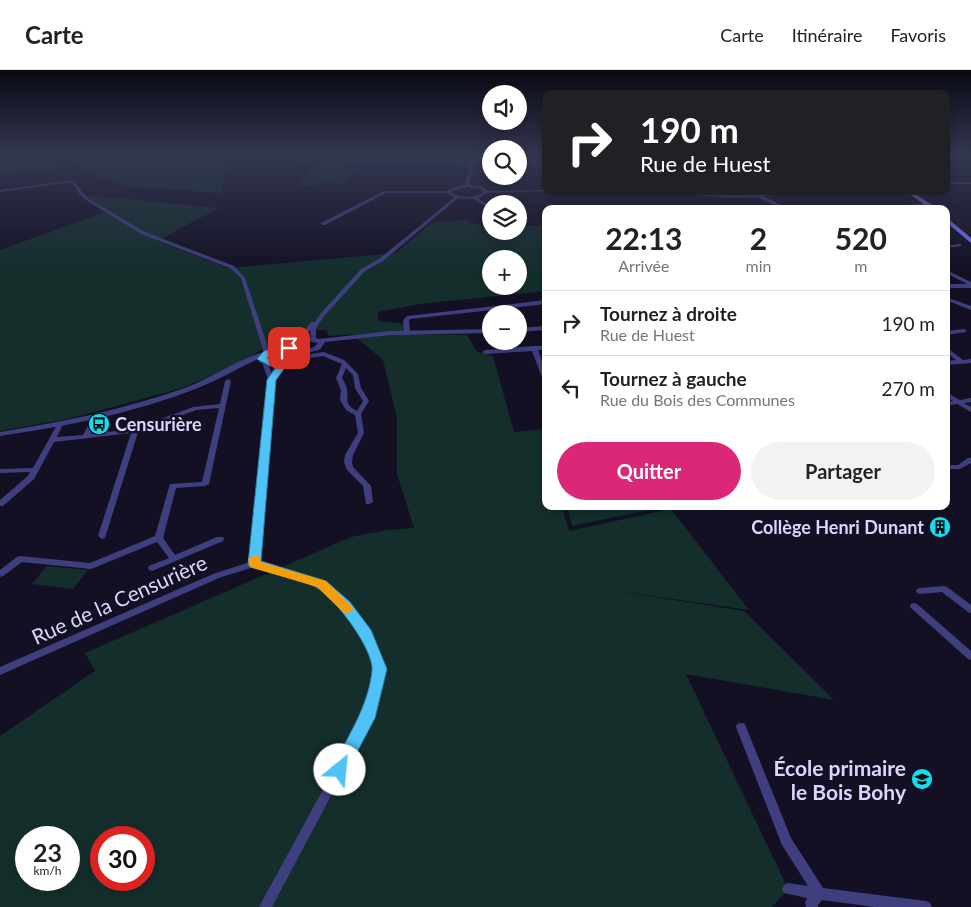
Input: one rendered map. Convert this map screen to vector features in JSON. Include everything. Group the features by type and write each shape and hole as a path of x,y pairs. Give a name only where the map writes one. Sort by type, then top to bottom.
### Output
{"main road":[{"path":"914,195 929,204"},
{"path":"925,195 936,205"},
{"path":"950,218 971,236"},
{"path":"950,223 971,241"}],"street":[{"path":"81,194 143,233 232,267 243,278 267,352"},
{"path":"323,224 381,194"},
{"path":"450,194 457,197 475,198 484,194"},
{"path":"691,195 717,197 780,195"},
{"path":"755,195 777,205"},
{"path":"324,354 317,342 313,328 324,314 363,270 381,260 457,197"},
{"path":"475,198 482,203"},
{"path":"914,205 929,204"},
{"path":"950,246 959,245"},
{"path":"950,273 971,285"},
{"path":"950,286 971,285"},
{"path":"950,300 971,308"},
{"path":"407,333 406,321 408,318 542,302"},
{"path":"0,434 60,424 98,415 189,388 234,369 267,352 289,348 300,341 314,322 324,314"},
{"path":"527,329 542,328"},
{"path":"300,341 317,342 407,333 482,331"},
{"path":"950,333 964,331"},
{"path":"271,380 286,359 317,342"},
{"path":"534,348 542,369"},
{"path":"485,352 542,348"},
{"path":"265,907 368,718 380,669 366,634 345,605 321,584 254,564 271,380 265,362 261,359 267,352"},
{"path":"950,352 962,362"},
{"path":"234,369 265,362 277,362 324,354 342,361 356,375 358,388 365,396 364,406 358,414 361,433 349,455 348,462 350,468 367,486 369,502"},
{"path":"950,363 971,362"},
{"path":"344,365 339,378 344,390 342,400 348,409 358,414"},
{"path":"159,538 173,486 205,484 228,380"},
{"path":"950,397 971,410"},
{"path":"950,403 971,400"},
{"path":"52,440 134,431 195,408 222,406"},
{"path":"86,436 98,415"},
{"path":"0,504 23,485 34,470 60,424"},
{"path":"102,536 134,431"},
{"path":"950,467 960,467 971,460"},
{"path":"0,471 34,470"},
{"path":"159,538 174,559"},
{"path":"0,574 20,559 91,566 159,538"},
{"path":"152,568 220,539"},
{"name":"Rue de la Censurière","path":"0,671 216,576 254,564"},
{"path":"920,591 944,589 971,610"},
{"path":"914,606 971,656"},
{"path":"741,728 786,840 820,894"},
{"path":"788,889 926,907"},
{"path":"812,907 811,903 820,894"}],"green space":[{"path":"86,195 219,208 157,241 229,268 396,253 432,222 467,220 471,224 482,225 482,240 527,240 527,226 542,226 542,291 527,293 527,250 482,250 482,295 507,295 419,304 378,312 378,321 400,323 407,330 407,334 467,335 477,352 493,356 514,432 542,429 542,510 563,510 569,531 672,510 749,610 604,589 744,611 834,700 686,674 788,889 772,907 0,907 0,736 95,671 85,653 351,537 388,530 414,528 397,474 397,418 383,360 352,334 328,336 327,330 304,330 302,336 284,345 261,350 240,363 182,388 72,418 0,431 0,250 108,211"},
{"path":"568,510 648,510 572,526"},
{"path":"47,566 88,570 73,589 32,584"}],"slow traffic":[{"path":"255,559 254,564 261,567 287,572 321,584 348,609"}],"place":[{"name":"Censurière","path":"99,424"},
{"name":"Collège Henri Dunant","path":"940,527"},
{"name":"École primaire le Bois Bohy","path":"922,779"}],"route":[{"path":"289,348 267,352 261,359 270,363 286,359 279,366 271,380 254,564 287,572 321,584 345,605 366,634 380,669 368,718 340,770"}]}
